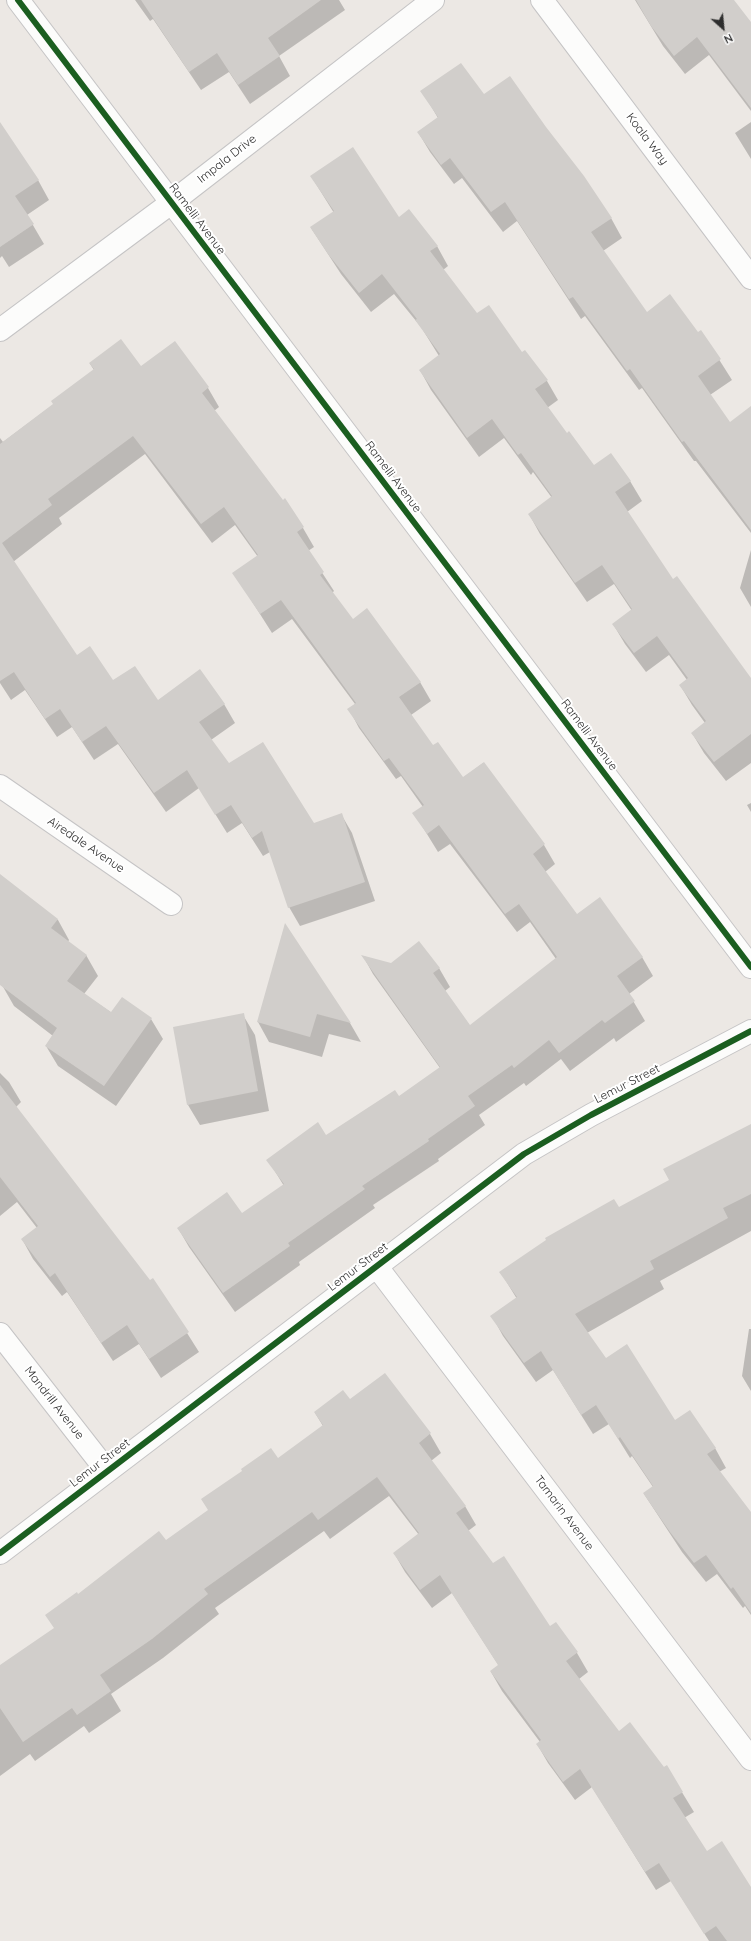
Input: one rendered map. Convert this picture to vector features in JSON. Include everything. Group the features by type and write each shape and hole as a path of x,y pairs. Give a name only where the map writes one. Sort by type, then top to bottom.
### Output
{"street":[{"name":"Ramelli Avenue","path":"18,0 751,967"},
{"name":"Impala Drive","path":"0,330 171,202 433,0"},
{"name":"Koala Way","path":"542,0 751,278"},
{"name":"Airedale Avenue","path":"0,786 171,904"},
{"name":"Lemur Street","path":"0,1553 524,1154 591,1115 751,1032"},
{"name":"Tamarin Avenue","path":"377,1267 751,1759"},
{"name":"Mandrill Avenue","path":"0,1334 107,1471"}],"building":[{"path":"141,0 321,0 268,38 280,56 238,85 217,53 189,72"},
{"path":"636,0 734,0 751,22 751,108 697,37 674,56 651,26"},
{"path":"461,63 484,94 510,76 546,127 584,176 612,218 591,232 647,312 670,294 698,332 701,330 721,359 698,376 730,422 751,406 751,530 684,441 682,442 630,369 627,371 573,297 569,299 505,202 491,212 450,158 441,165 417,132 438,117 420,91"},
{"path":"0,122 39,180 15,196 34,224 0,247"},
{"path":"353,147 399,217 409,209 438,246 430,251 477,313 489,305 522,352 525,350 548,380 535,389 567,433 569,431 594,465 611,453 631,481 615,492 673,579 677,576 751,678 751,734 714,762 691,733 706,721 679,685 688,678 657,636 634,653 612,624 632,609 602,565 575,583 528,514 552,496 521,453 518,455 492,419 467,438 419,370 440,354 415,320 417,319 382,274 359,293 328,254 310,227 334,211 310,176"},
{"path":"121,339 141,366 175,341 209,387 202,393 283,500 285,498 304,527 297,532 324,572 320,575 353,619 367,608 421,682 399,697 433,745 438,742 463,777 484,762 545,844 533,854 577,914 600,897 643,957 617,976 635,1001 605,1023 602,1020 559,1053 549,1040 514,1068 512,1065 468,1096 475,1106 428,1139 429,1141 362,1186 365,1189 288,1243 290,1246 223,1293 177,1228 227,1192 242,1213 284,1184 266,1160 318,1122 326,1135 395,1090 399,1096 440,1067 361,955 391,963 419,941 440,968 433,973 470,1025 557,957 519,904 505,914 439,825 427,834 412,813 424,805 389,758 384,761 347,709 356,703 281,600 260,614 232,573 258,555 224,507 201,524 133,436 48,499 52,505 2,543 77,655 90,646 113,680 135,666 158,700 200,669 225,704 199,722 229,763 263,742 314,823 342,813 365,882 288,908 262,831 252,838 231,805 215,815 187,770 154,793 106,726 82,742 60,709 45,719 14,672 0,681 0,444 53,404 51,401 94,369 89,363"},
{"path":"0,874 58,919 51,928 87,955 67,981 111,1012 122,997 152,1018 104,1086 45,1046 57,1028 0,985"},
{"path":"285,923 351,1023 317,1014 310,1037 257,1022"},
{"path":"244,1013 258,1091 187,1105 173,1027"},
{"path":"0,1085 150,1280 153,1278 189,1332 149,1359 127,1325 101,1343 55,1273 50,1277 21,1239 38,1226 0,1177"},
{"path":"751,1124 751,1194 723,1208 728,1218 650,1261 654,1269 575,1314 606,1358 627,1344 675,1420 690,1410 716,1448 707,1454 751,1512 751,1613 733,1587 731,1589 706,1555 694,1563 670,1532 643,1493 653,1486 620,1437 618,1439 596,1405 581,1415 541,1351 524,1363 490,1316 517,1297 499,1272 546,1240 545,1238 614,1199 619,1207 669,1180 663,1169"},
{"path":"385,1373 431,1433 419,1443 466,1506 456,1513 493,1563 504,1556 550,1626 556,1622 578,1652 566,1661 619,1731 630,1722 664,1767 667,1765 683,1792 673,1798 707,1851 722,1841 751,1887 751,1941 727,1941 716,1926 704,1934 659,1863 645,1872 580,1769 563,1782 536,1744 541,1740 490,1671 498,1665 440,1575 420,1590 393,1553 419,1533 377,1477 318,1520 312,1512 204,1589 208,1594 152,1639 100,1675 111,1691 77,1715 72,1708 23,1742 0,1708 0,1665 54,1628 45,1615 77,1592 78,1594 159,1531 166,1540 208,1510 201,1499 242,1471 241,1469 271,1448 278,1458 323,1425 314,1412 343,1390 350,1399"}],"cycle path":[{"path":"18,0 751,967"},
{"path":"0,1553 524,1154 591,1115 751,1031"}]}
